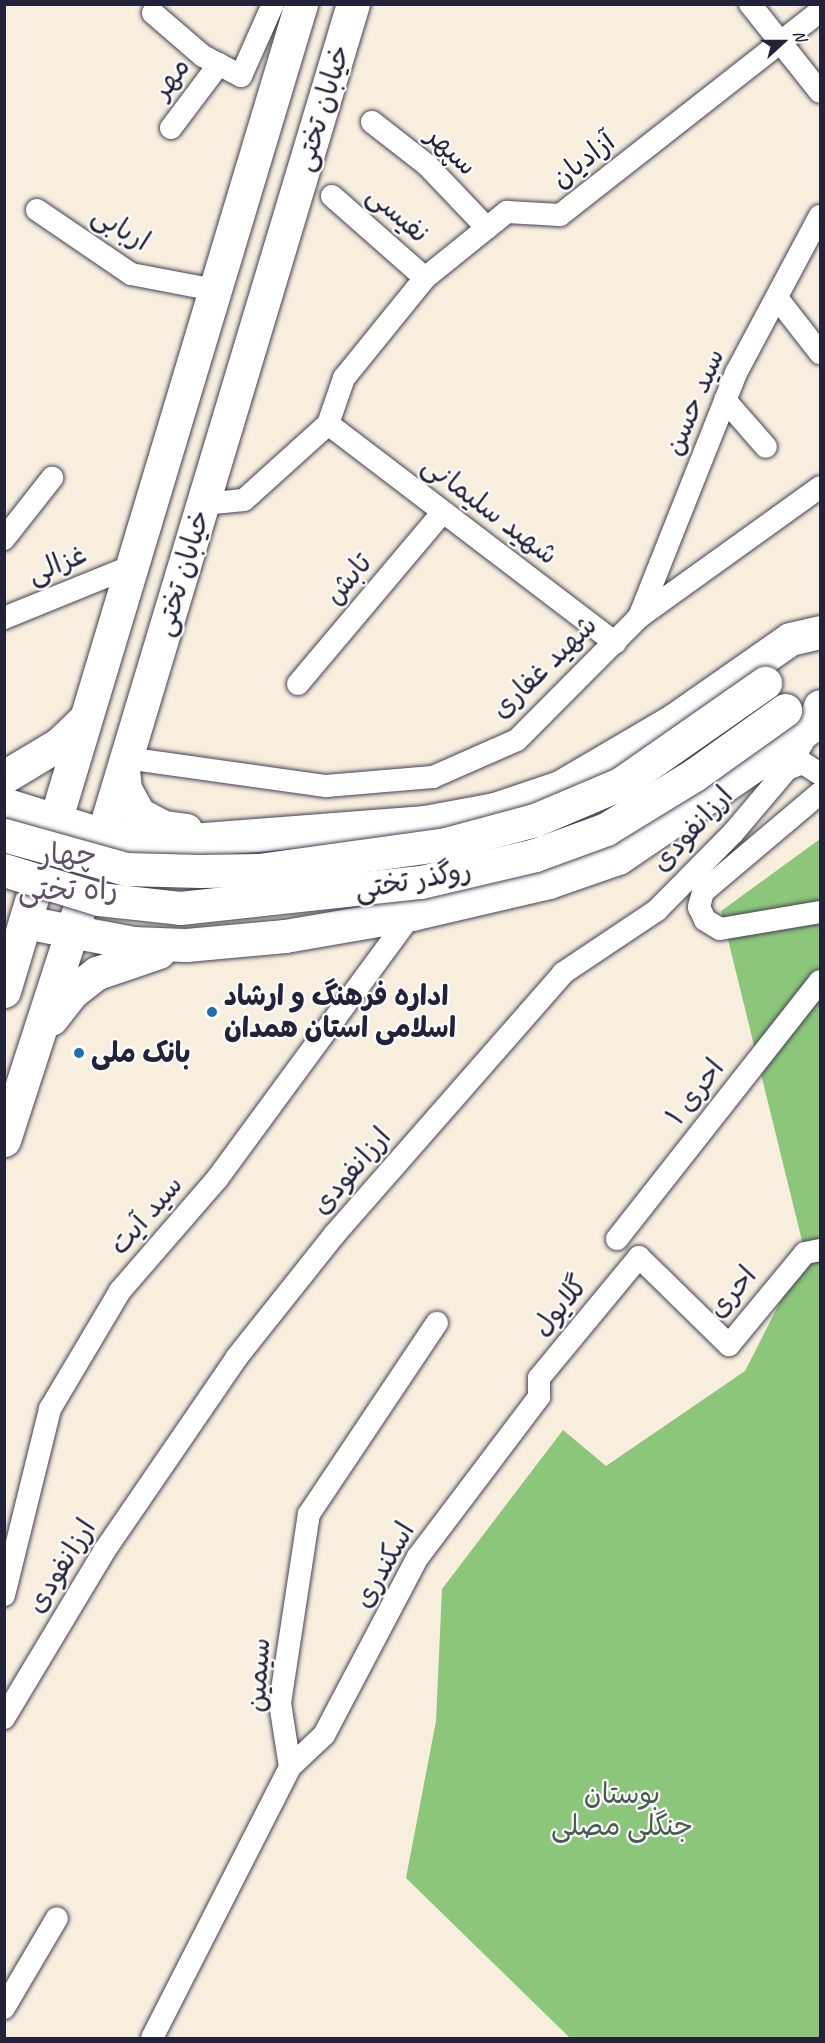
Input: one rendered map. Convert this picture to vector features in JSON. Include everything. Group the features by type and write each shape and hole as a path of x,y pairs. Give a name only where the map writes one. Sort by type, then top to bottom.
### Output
{"main road":[{"name":"خیابان تختی","path":"4,1140 73,934 353,4"},
{"name":"خیابان تختی","path":"4,991 215,290 286,8"},
{"path":"6,806 103,835 152,843 425,822 495,809 560,787 674,720 790,639 820,632"},
{"name":"روگذر تختی","path":"6,806 126,869 259,870 447,844 535,820 620,784 765,682 820,640"},
{"path":"25,922 73,934 133,943 186,945 285,936 412,914 549,882 618,858 806,714 820,686"},
{"name":"روگذر تختی","path":"4,870 99,899 180,908 421,882 535,855 606,829 693,775 806,714"},
{"path":"6,806 59,744 87,716"},
{"path":"124,764 128,798 150,822 181,830 260,836"},
{"path":"4,892 18,879 24,860 23,832 6,806"},
{"path":"133,943 114,915 112,881 126,860 152,843"},
{"path":"40,1035 71,993 97,973 132,958 186,945"}],"street":[{"path":"750,4 820,92"},
{"name":"مهر","path":"153,13 203,56 241,76 286,8"},
{"name":"آزادیان","path":"328,424 344,378 425,278 507,213 560,215 782,45 820,11"},
{"name":"مهر","path":"171,128 219,64"},
{"name":"سپهر","path":"372,122 427,165 487,228"},
{"name":"نفیسی","path":"332,196 425,278"},
{"name":"اربابی","path":"37,210 131,274 215,290"},
{"name":"سید حسن","path":"638,618 725,400 777,298 820,221"},
{"path":"777,298 820,353"},
{"path":"725,400 766,447"},
{"path":"203,504 244,500 328,424"},
{"name":"شهید سلیمانی","path":"328,424 615,643"},
{"path":"4,539 52,478"},
{"name":"شهید غفاری","path":"124,764 326,786 433,777 517,740 638,618 820,487"},
{"name":"تابش","path":"298,684 443,512"},
{"name":"غزالی","path":"5,611 132,566"},
{"name":"ارزانفودی","path":"4,1718 105,1550 237,1357 334,1234 563,973 657,910 733,833 787,770 806,714"},
{"path":"787,770 803,763 820,774"},
{"path":"820,793 703,892 699,907 705,920 720,929 820,912"},
{"name":"سید آیت","path":"4,1595 10,1546 50,1409 120,1291 216,1179 412,914"},
{"name":"احری ۱","path":"617,1239 820,981"},
{"name":"احری","path":"639,1257 729,1345 805,1253 820,1250"},
{"name":"گلایول","path":"538,1397 539,1378 639,1257"},
{"name":"سیمین","path":"290,1767 280,1703 309,1514 437,1323"},
{"name":"اسکندری","path":"290,1767 324,1735 418,1557 538,1397"},
{"path":"152,2038 290,1767"},
{"path":"4,2008 57,1918"}],"green space":[{"name":"بوستان جنگلی مصلی","path":"820,839 820,2038 570,2038 406,1878 436,1721 442,1589 563,1430 606,1466 745,1371 805,1253 721,911"}],"place":[{"name":"اداره فرهنگ و ارشاد اسلامی استان همدان","path":"212,1012"},
{"name":"بانک ملی","path":"79,1053"}],"district":[{"name":"چهار راه تختی","path":"68,871"}]}
